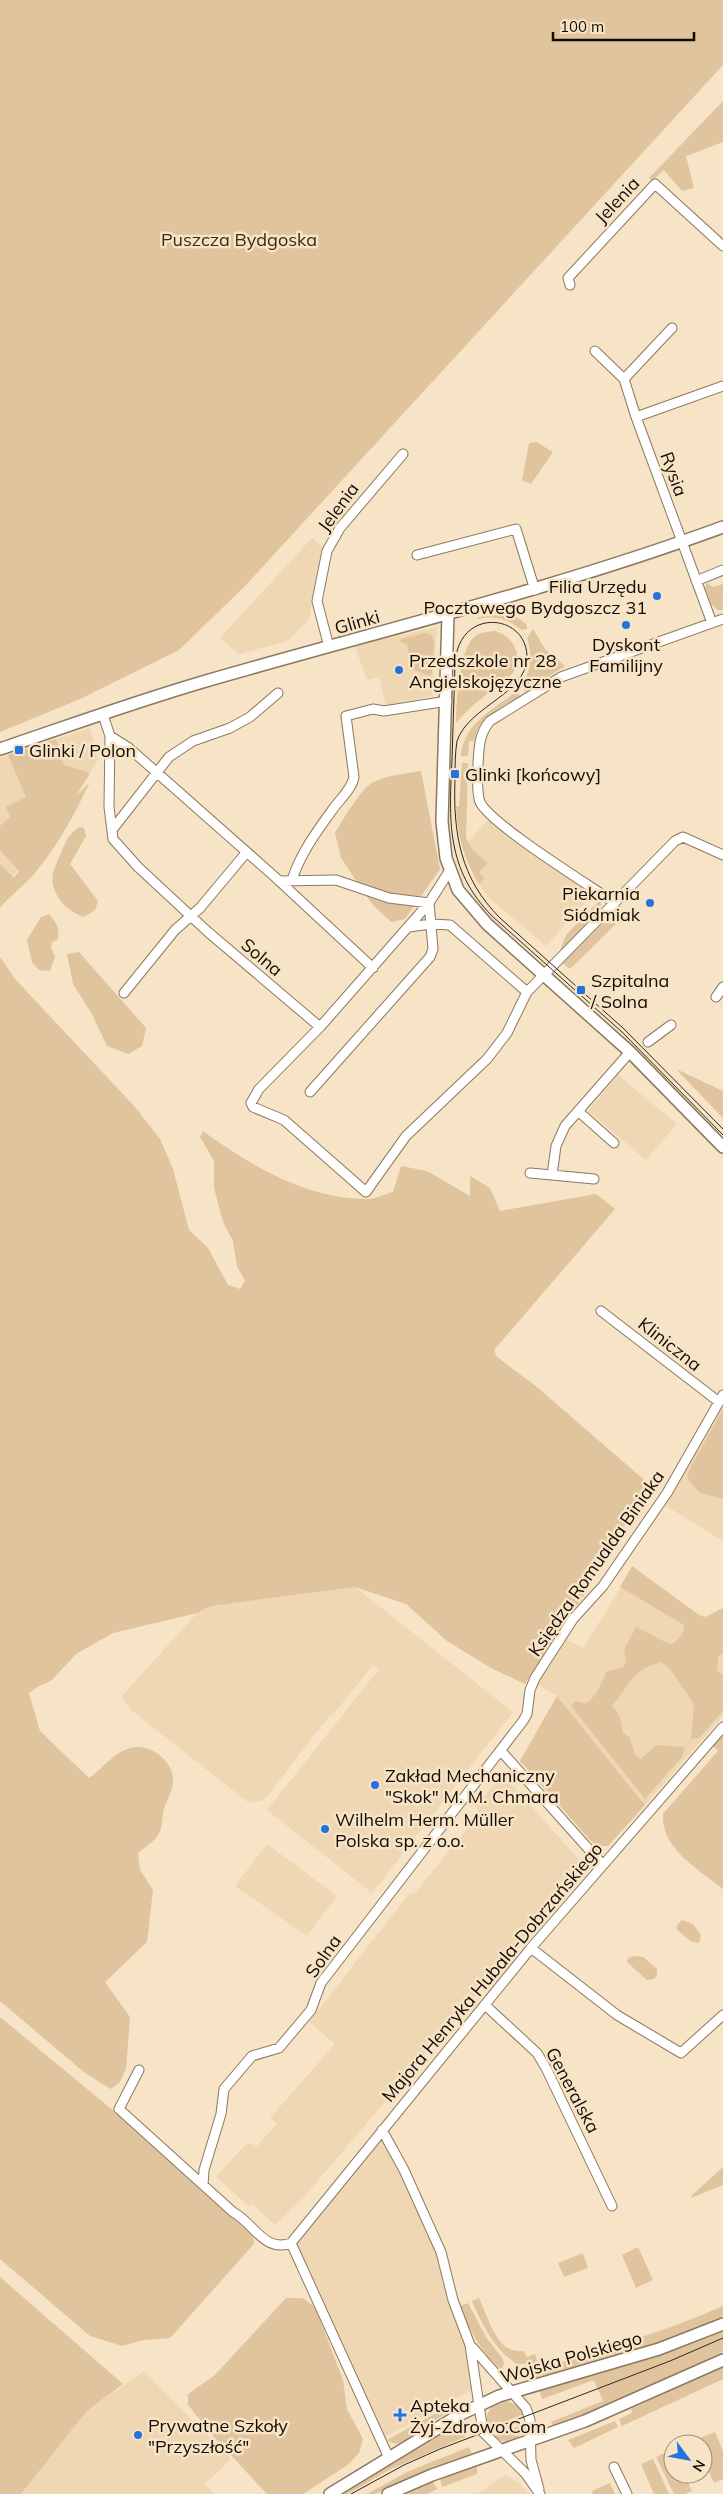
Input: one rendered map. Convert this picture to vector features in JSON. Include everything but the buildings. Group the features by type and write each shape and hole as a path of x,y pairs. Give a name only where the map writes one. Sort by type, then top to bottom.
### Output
{"street":[{"name":"Jelenia","path":"570,285 568,278 655,184 723,246"},
{"path":"624,379 672,328"},
{"name":"Rysia","path":"594,351 624,379 636,417 712,623"},
{"path":"636,417 723,386"},
{"name":"Jelenia","path":"329,647 317,601 327,551 340,528 403,454"},
{"name":"Glinki","path":"0,749 205,681 535,590 723,527"},
{"path":"417,555 516,529 535,590"},
{"path":"696,581 723,570"},
{"path":"448,614 442,833 450,870 458,890 477,913 543,975 630,1052 723,1146"},
{"path":"615,903 506,827 486,810 478,793 478,746 482,732 490,721 561,677 723,619"},
{"path":"112,830 155,772 181,748 250,717 278,693"},
{"path":"292,880 310,841 345,793 353,786 354,777 346,716 373,709 384,710 447,701"},
{"name":"Solna","path":"103,714 110,736 110,807 113,839 190,916 320,1028"},
{"path":"110,736 129,748 279,881 373,968"},
{"path":"450,870 430,902 409,927 320,1028 259,1089 251,1102 253,1106 284,1120 366,1192 406,1136 487,1060 507,1033 527,992 679,838 683,837 723,855"},
{"path":"124,992 175,930 190,916 246,853"},
{"path":"279,881 336,880 389,898 430,902"},
{"path":"310,1092 430,957 433,949 430,902"},
{"path":"409,927 431,924 450,925 527,992"},
{"path":"716,997 723,986"},
{"path":"648,1042 671,1025"},
{"path":"552,1175 556,1146 560,1134 630,1052"},
{"path":"578,1112 614,1143"},
{"path":"530,1173 594,1179"},
{"name":"Kliniczna","path":"601,1311 721,1398"},
{"name":"Księdza Romualda Biniaka","path":"501,1750 523,1722 530,1690 535,1678 573,1619 603,1586 667,1493 721,1398"},
{"name":"Majora Henryka Hubala-Dobrzańskiego","path":"291,2243 531,1948 723,1727"},
{"path":"501,1750 602,1864"},
{"name":"Solna","path":"203,2185 204,2170 218,2128 224,2089 252,2056 279,2048 312,2010 321,1983 501,1750"},
{"path":"531,1948 617,2015 681,2053 723,2015"},
{"name":"Generalska","path":"485,2005 537,2053 612,2206"},
{"path":"139,2070 119,2109 233,2212 242,2217 269,2244 280,2246 291,2243 389,2458"},
{"path":"382,2130 404,2170 441,2252 454,2300 470,2345 480,2404 480,2423 483,2432 525,2473 540,2494"},
{"name":"Wojska Polskiego","path":"330,2494 480,2404 512,2391 659,2349 723,2324"},
{"path":"470,2345 522,2402 529,2415 531,2460 540,2494"},
{"path":"388,2494 432,2475 619,2408 723,2360"},
{"path":"614,2466 627,2494"}],"shaded area":[{"path":"312,538 323,547 309,619 288,641 239,654 220,638"},
{"name":"Przedszkole nr 28 Angielskojęzyczne","path":"437,627 432,696 386,706 379,677 367,680 355,646"},
{"path":"90,728 98,760 75,798 0,893 0,758"},
{"path":"491,816 596,890 546,946 488,897 476,880 464,847"},
{"path":"618,1075 677,1124 646,1160 588,1111"},
{"path":"723,1406 723,1541 666,1506"},
{"path":"632,1570 706,1622 723,1620 723,1716 645,1805 557,1696 537,1684 563,1638 583,1648"},
{"path":"355,1587 513,1712 372,1893 267,1810 379,1669 373,1665 332,1716 330,1715 264,1800 249,1803 131,1710 121,1697 197,1613 211,1606"},
{"path":"506,1778 581,1862 581,1871 304,2197 275,2225 252,2204 249,2206 216,2177 244,2146 251,2143 256,2147 277,2124 270,2118 335,2044 309,2022 409,1894 415,1893 478,1815 477,1806 498,1779"},
{"path":"267,1844 337,1896 307,1936 235,1886"},
{"path":"382,2130 441,2252 477,2387 381,2439 291,2243"},
{"name":"Prywatne Szkoły \"Przyszłość\"","path":"144,2371 231,2459 213,2477 203,2483 215,2494 21,2494 86,2412"},
{"path":"505,2475 519,2483 530,2494 477,2494"}],"green space":[{"name":"Puszcza Bydgoska","path":"0,0 723,0 723,65 245,586 179,650 80,699 0,732"},
{"path":"723,101 723,142 686,156 694,188 682,191 664,170 652,181 649,178"},
{"path":"536,442 553,452 531,484 522,480 529,443"},
{"path":"707,583 713,587 723,584 723,610 718,610 711,604 705,587"},
{"path":"513,614 527,625 527,629 522,630 507,621 496,618 478,619 478,617"},
{"path":"533,629 545,649 565,666 525,692 522,685 529,668 530,657 527,638"},
{"path":"495,631 512,642 517,654 515,667 509,678 474,705 456,723 461,666 468,645 478,635"},
{"path":"425,633 431,635 434,641 432,673 430,676 412,669 407,644 400,642 401,639"},
{"path":"517,691 520,696 498,709 485,720 476,733 474,741 469,741 468,756 461,756 467,735 474,726 481,718"},
{"path":"56,739 64,765 90,773 76,796 90,782 67,827 46,859 34,874 0,908 0,864 14,878 19,871 0,850 0,826 10,817 6,807 26,797 8,755"},
{"path":"462,763 468,763 466,838 472,849 488,863 479,872 485,878 479,884 465,856 458,827 456,806 459,806"},
{"path":"421,771 440,869 405,919 391,922 372,904 341,858 335,833 357,799 372,783 389,776"},
{"path":"79,827 84,828 86,836 70,864 98,901 95,910 84,917 71,911 61,901 52,880 54,868 65,843 69,836"},
{"path":"600,900 601,905 598,913 560,951 566,935"},
{"path":"613,911 624,916 570,969 561,962"},
{"path":"49,914 58,928 58,939 52,942 51,948 55,957 50,971 39,970 32,962 27,940 41,917"},
{"path":"79,952 146,1028 142,1046 128,1054 107,1046 92,1014 73,984 67,954"},
{"path":"0,957 15,979 135,1107 160,1139 173,1169 189,1230 208,1248 228,1285 240,1289 245,1281 237,1266 233,1241 223,1222 214,1188 214,1161 200,1137 203,1131 240,1156 280,1178 301,1187 344,1198 370,1199 393,1192 401,1166 427,1171 470,1196 470,1176 490,1188 500,1211 596,1194 615,1209 494,1350 497,1357 537,1387 650,1485 611,1547 592,1583 525,1684 491,1668 447,1641 406,1604 355,1587 211,1606 197,1613 113,1633 76,1654 52,1680 29,1693 40,1731 89,1778 123,1751 136,1747 143,1747 157,1753 167,1763 173,1776 173,1783 164,1809 160,1831 156,1838 138,1853 140,1870 153,1890 147,1942 105,1982 130,2017 126,2069 120,2082 111,2089 85,2073 0,2001"},
{"path":"676,1069 723,1091 723,1118"},
{"path":"723,1409 723,1499 700,1493 687,1478 691,1466"},
{"path":"632,1566 699,1615 705,1617 723,1608 723,1653 718,1657 717,1670 723,1676 723,1711 699,1738 691,1739 694,1704 670,1669 661,1662 643,1669 637,1674 612,1706 620,1716 623,1733 630,1738 635,1755 640,1759 657,1745 683,1747 685,1750 682,1757 645,1799 571,1706 576,1701 585,1704 589,1701 598,1690 606,1672 623,1667 626,1662 624,1650 636,1627 672,1644 682,1633 684,1625 620,1587"},
{"path":"557,1696 645,1805 608,1846 597,1846 590,1840 520,1761"},
{"path":"723,1735 723,1889 693,1866 675,1848 668,1838 663,1814 718,1751 713,1746"},
{"path":"682,1920 693,1924 701,1935 699,1943 692,1942 677,1930 677,1925"},
{"path":"634,1956 643,1957 657,1969 657,1975 654,1979 647,1980 627,1962 628,1958"},
{"path":"0,2017 126,2121 253,2235 254,2244 170,2338 143,2340 122,2346 90,2336 0,2259"},
{"path":"723,2167 723,2185 691,2198 691,2196"},
{"path":"638,2247 653,2280 636,2288 622,2255"},
{"path":"583,2253 588,2268 564,2277 558,2263"},
{"path":"0,2277 123,2384 86,2412 21,2494 0,2494"},
{"path":"286,2298 303,2298 315,2307 343,2380 347,2409 363,2439 359,2453 349,2464 303,2494 267,2494 214,2437 188,2405 188,2394 215,2375"},
{"path":"479,2298 490,2325 500,2341 514,2351 524,2351 527,2357 535,2354 538,2363 517,2364 502,2352 485,2328 472,2301"},
{"path":"468,2303 486,2337 503,2359 504,2364 501,2370 482,2348 468,2324 460,2306"},
{"path":"723,2306 723,2315 718,2320 696,2330 627,2353 534,2378 534,2370 654,2333"},
{"path":"723,2331 723,2352 628,2397 553,2427 551,2422 603,2401 594,2380 542,2399 539,2389 647,2359"},
{"path":"723,2366 723,2379 622,2426 619,2419 632,2413 631,2409"},
{"path":"507,2401 519,2406 524,2414 486,2429 486,2418 490,2409 496,2403"},
{"path":"449,2406 454,2406 452,2410 423,2427 420,2422"},
{"path":"615,2421 618,2427 574,2448 568,2440"},
{"path":"460,2422 465,2437 389,2470 348,2494 344,2494"},
{"path":"416,2424 420,2429 405,2441 392,2443 387,2440"},
{"path":"525,2424 521,2434 513,2440 503,2441 492,2437"},
{"path":"715,2432 723,2451 723,2479 714,2483 713,2434 710,2434"},
{"path":"469,2447 472,2455 414,2475 375,2494 367,2494 409,2471"},
{"path":"663,2454 663,2471 656,2457"},
{"path":"653,2459 669,2494 654,2494 641,2464"},
{"path":"477,2466 477,2474 442,2487 440,2478"},
{"path":"432,2481 437,2489 427,2494 403,2494"},
{"path":"610,2483 615,2494 593,2494 592,2491"},
{"path":"669,2484 689,2484 692,2491 685,2494 674,2494"}],"tram line":[{"path":"723,1129 624,1029 500,918 486,903 468,871 462,854 456,818 455,765 457,741 463,729 473,718 508,691 517,681 524,670 527,658 524,643 517,632 505,625 492,622 479,625 468,632 459,645 455,664 451,824 458,862 466,880 477,898 492,916 622,1032 723,1135"},
{"path":"351,2494 404,2465 440,2449 670,2361 723,2338"}],"place":[{"name":"Filia Urzędu Pocztowego Bydgoszcz 31","path":"657,596"},
{"name":"Dyskont Familijny","path":"626,625"},
{"name":"Przedszkole nr 28 Angielskojęzyczne","path":"399,670"},
{"name":"Glinki / Polon","path":"19,750"},
{"name":"Glinki [końcowy]","path":"455,774"},
{"name":"Piekarnia Siódmiak","path":"650,903"},
{"name":"Szpitalna / Solna","path":"581,990"},
{"name":"Zakład Mechaniczny \"Skok\" M. M. Chmara","path":"375,1785"},
{"name":"Wilhelm Herm. Müller Polska sp. z o.o.","path":"325,1829"},
{"name":"Apteka Żyj-Zdrowo.Com","path":"400,2415"},
{"name":"Prywatne Szkoły \"Przyszłość\"","path":"138,2435"}]}
